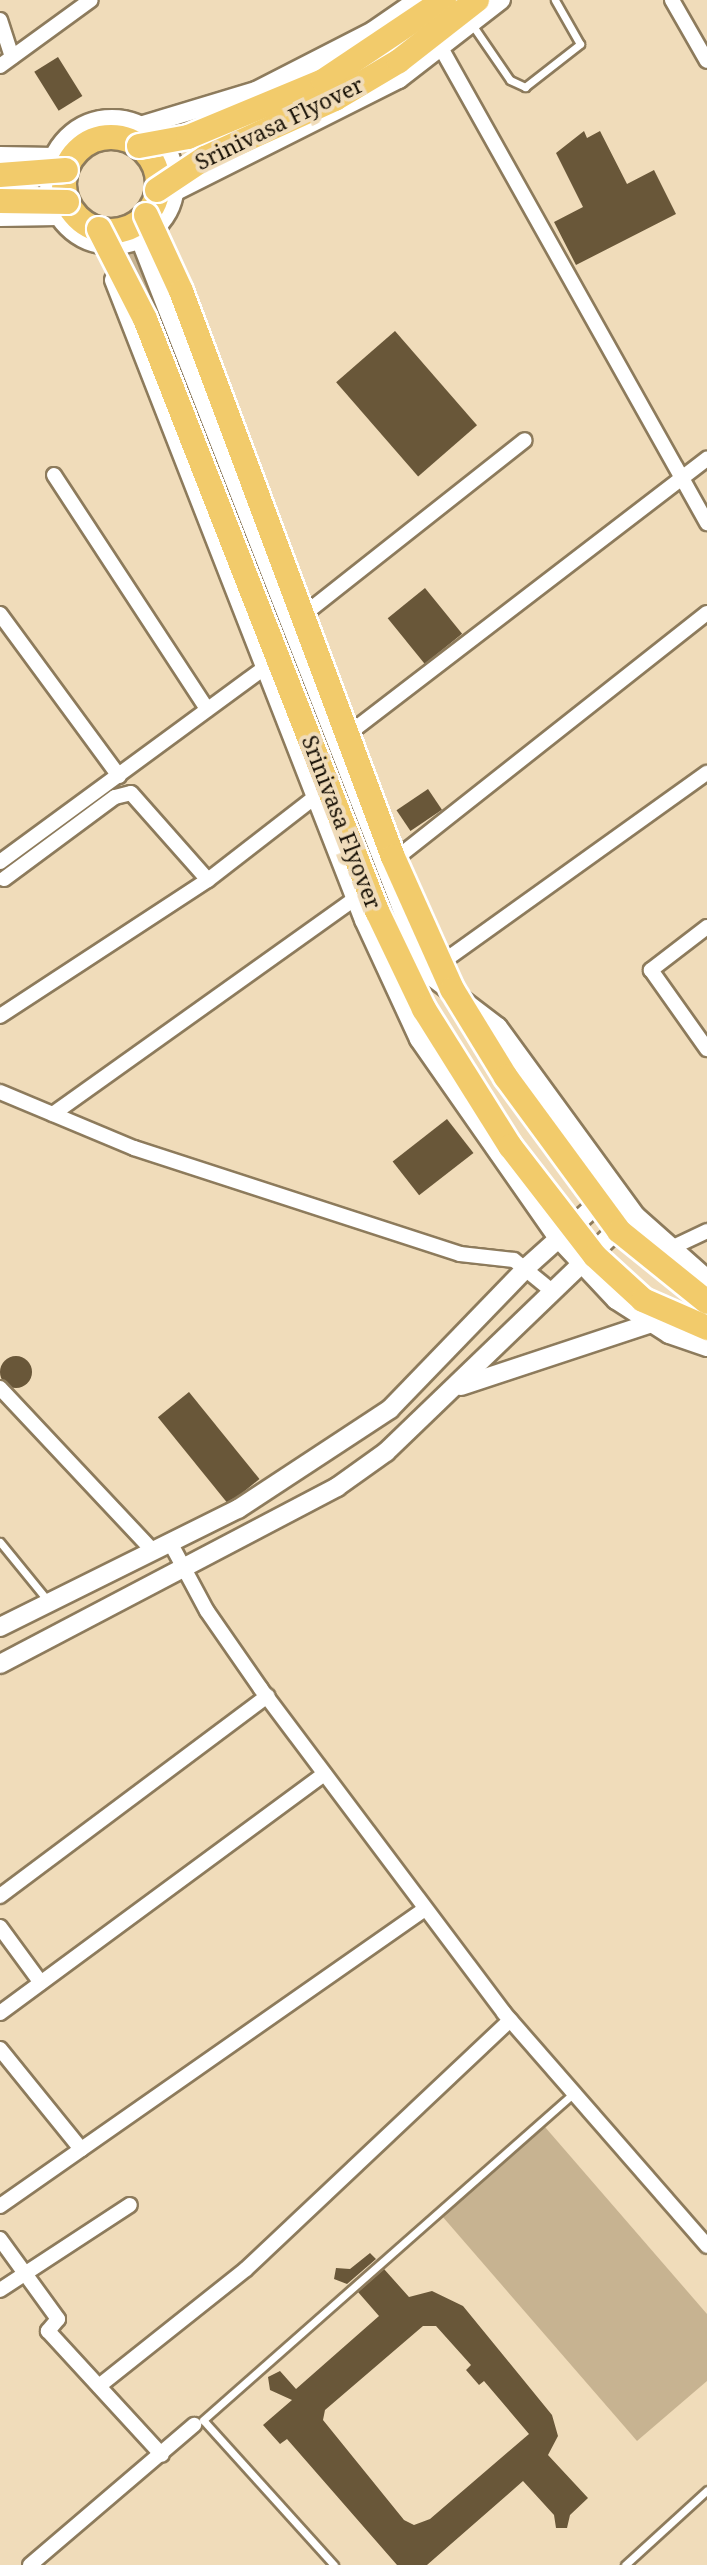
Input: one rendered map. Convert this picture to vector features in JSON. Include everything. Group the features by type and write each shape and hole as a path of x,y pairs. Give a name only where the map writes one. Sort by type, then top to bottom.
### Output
{"main road":[{"name":"Srinivasa Flyover","path":"60,164 96,139 188,137 323,81 444,0"},
{"name":"Srinivasa Flyover","path":"166,191 205,158 335,99 399,61 477,0"},
{"path":"100,237 146,215 166,191 140,136"},
{"path":"0,175 60,164 62,209 0,201"},
{"name":"Srinivasa Flyover","path":"62,209 76,215 100,237 145,319 377,911 424,1009 510,1146 595,1256 643,1300 707,1328"},
{"name":"Srinivasa Flyover","path":"146,215 181,291 393,857 452,989 506,1077 619,1231 707,1302"}],"street":[{"path":"0,20 6,61 91,0"},
{"path":"501,0 444,47 274,147 166,191 162,219 140,239 100,237 315,797 419,1039 558,1238 581,1263 616,1300 652,1323 707,1347"},
{"path":"672,0 707,61"},
{"path":"140,136 256,91 414,3 444,47 679,480 707,523"},
{"path":"0,156 60,164"},
{"path":"0,217 62,209"},
{"path":"140,239 333,745 427,973 498,1027 634,1214 669,1249 707,1279"},
{"path":"288,628 525,440"},
{"path":"333,745 707,459"},
{"path":"54,475 207,709"},
{"path":"383,870 707,613"},
{"path":"0,614 119,776"},
{"path":"0,862 264,668"},
{"path":"427,973 707,773"},
{"path":"4,879 115,797 131,793 208,880"},
{"path":"0,1016 208,880 315,797"},
{"path":"53,1114 356,898"},
{"path":"707,927 651,970 707,1049"},
{"path":"0,1092 134,1148 460,1254 528,1266 552,1291"},
{"path":"0,1627 171,1544 295,1476 390,1409 528,1266 615,1188"},
{"path":"0,1664 186,1571 337,1487 455,1388 634,1214"},
{"path":"669,1249 707,1231"},
{"path":"455,1388 652,1323"},
{"path":"0,1388 154,1552"},
{"path":"171,1544 267,1696 425,1909 510,2020 707,2246"},
{"path":"0,1896 267,1696"},
{"path":"0,2013 324,1774"},
{"path":"0,2206 425,1909"},
{"path":"0,1927 41,1983"},
{"path":"99,2386 246,2269 510,2020"},
{"path":"0,2049 81,2149"},
{"path":"0,2290 130,2205"},
{"path":"0,2239 58,2319 48,2331 162,2455"},
{"path":"30,2565 194,2425"}],"lane":[{"path":"473,26 510,80 525,87 580,44 555,0"},
{"path":"0,1542 50,1603"},
{"path":"334,2565 203,2420 573,2094"},
{"path":"625,2565 707,2490"}],"shaded area":[{"path":"125,252 140,252 191,385 183,387"},
{"path":"545,2127 707,2314 707,2381 637,2441 442,2216"}],"building":[{"path":"58,57 82,96 59,111 34,72"},
{"path":"584,131 587,138 600,131 627,184 654,170 676,214 576,265 554,222 583,207 556,153"},
{"path":"395,331 477,425 418,477 336,382"},
{"path":"425,588 462,634 425,664 388,618"},
{"path":"428,789 442,810 410,831 396,810"},
{"path":"447,1119 473,1153 419,1195 393,1161"},
{"path":"16,1356 27,1361 32,1372 27,1383 16,1388 5,1383 0,1372 5,1361"},
{"path":"189,1392 259,1479 228,1504 158,1417"},
{"path":"370,2253 376,2259 347,2284 334,2279 336,2268 350,2269"},
{"path":"384,2269 409,2297 432,2291 463,2306 552,2415 558,2436 548,2455 588,2498 570,2515 567,2528 556,2528 554,2515 523,2481 427,2565 397,2565 287,2439 280,2444 263,2425 292,2400 270,2390 268,2377 280,2371 296,2389 379,2316 358,2292","holes":["423,2326 436,2326 471,2365 466,2370 479,2385 484,2381 529,2434 430,2519 414,2525 404,2520 323,2420 325,2410"]}]}
